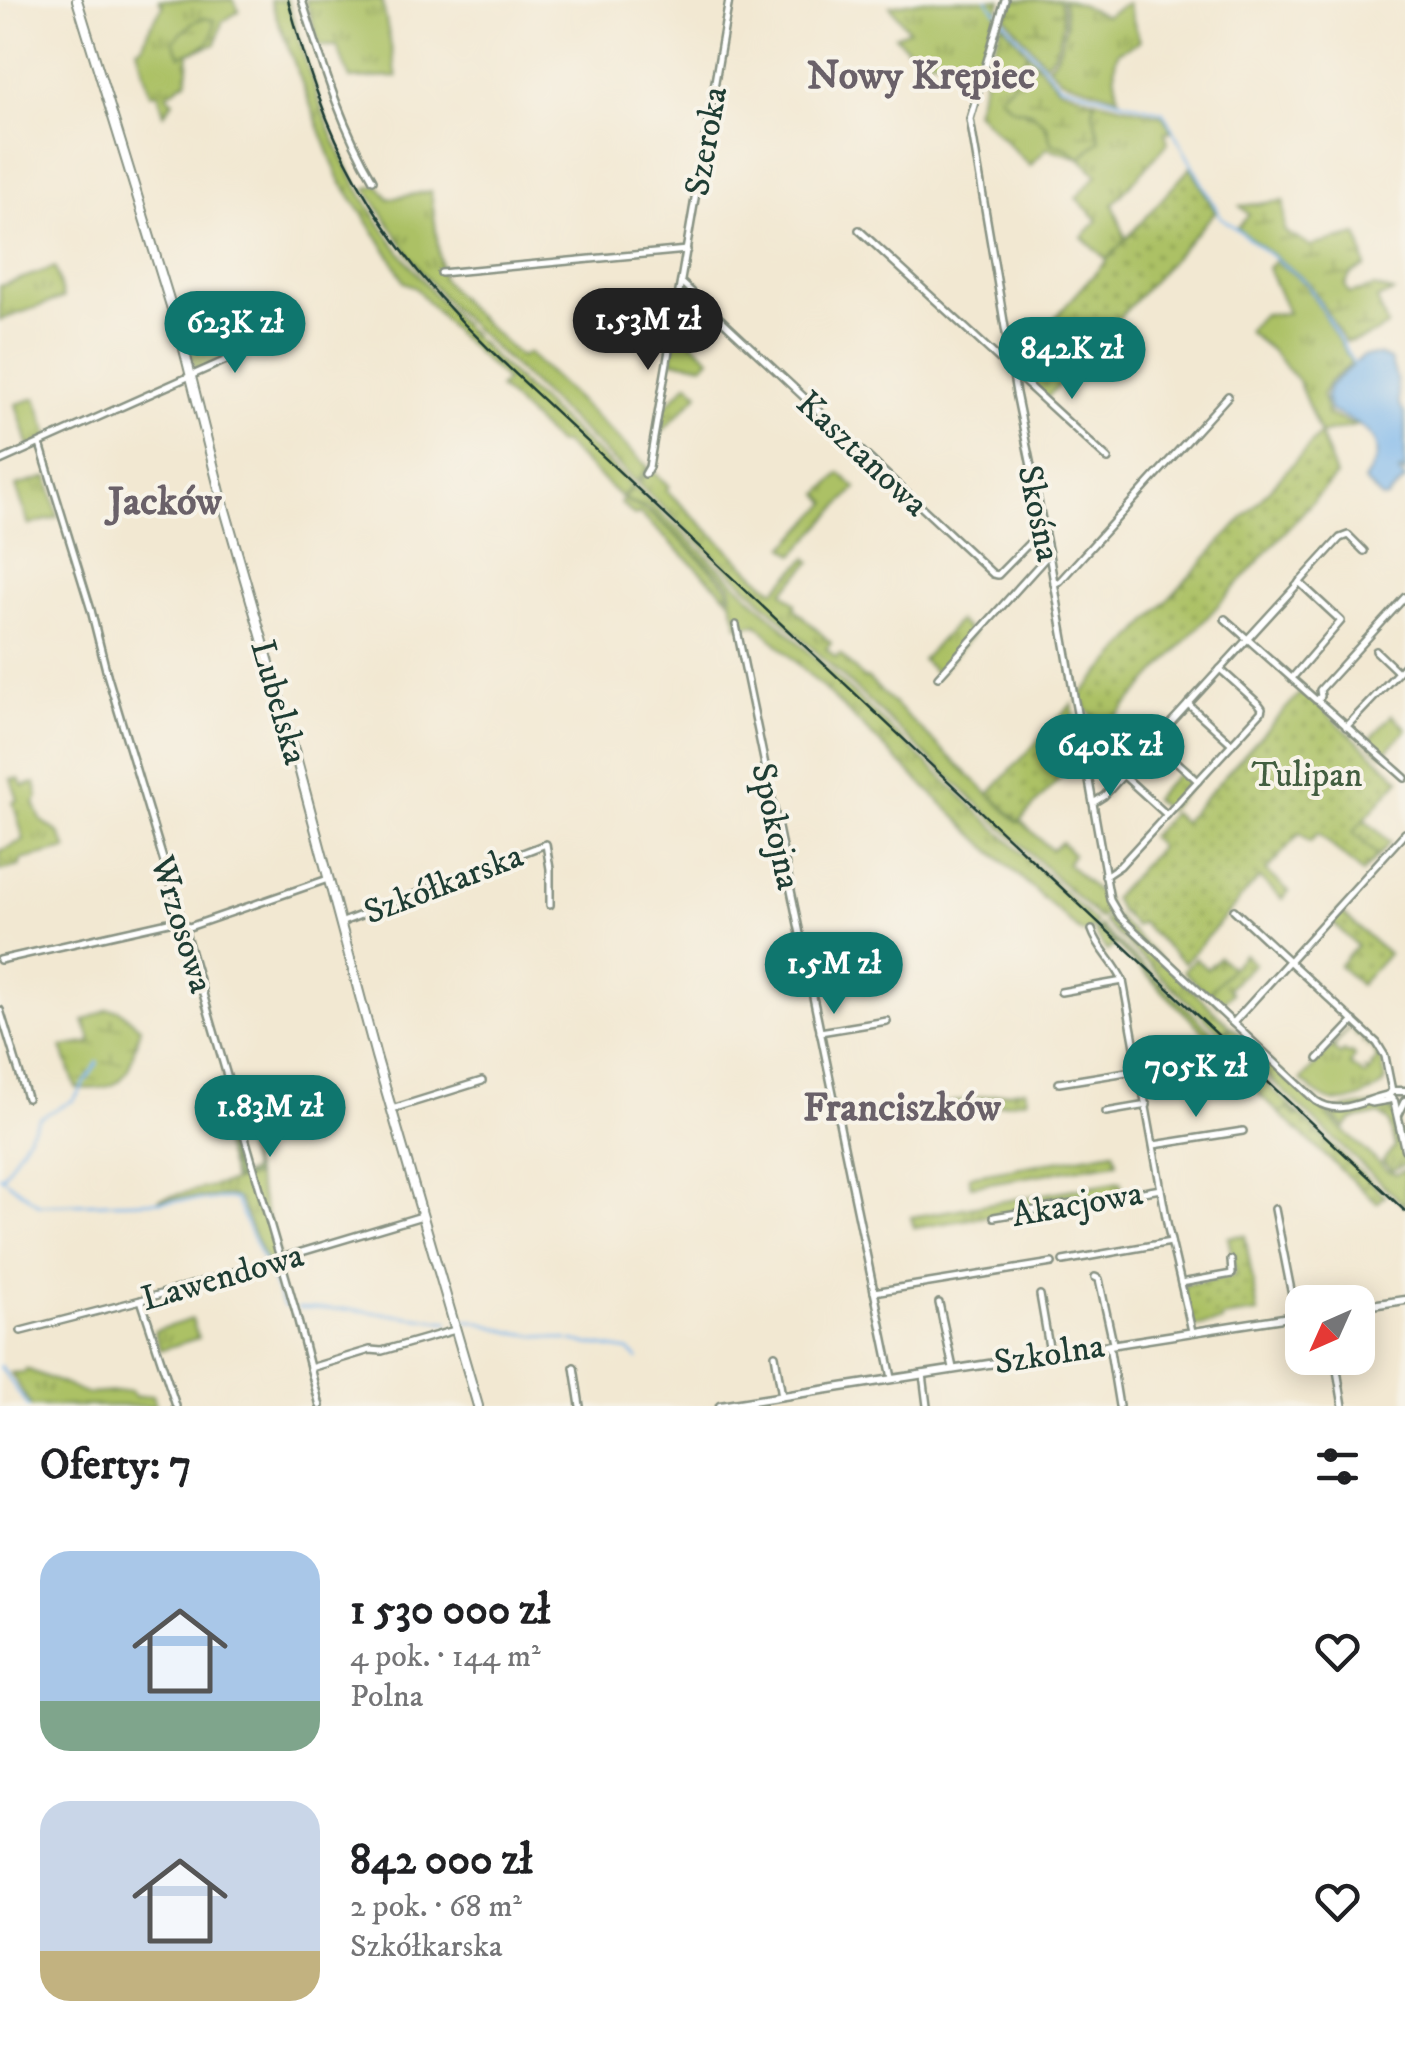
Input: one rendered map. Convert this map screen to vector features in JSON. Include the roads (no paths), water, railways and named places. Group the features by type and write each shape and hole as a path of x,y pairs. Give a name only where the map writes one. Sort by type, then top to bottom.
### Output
{"main road":[{"name":"Lubelska","path":"77,0 191,376 392,1110 478,1406"}],"street":[{"path":"302,0 337,107 373,180"},
{"name":"Szeroka","path":"646,474 729,0"},
{"name":"Skośna","path":"1005,0 970,114 1012,371 1049,554 1107,892 1114,909 1232,1023"},
{"path":"859,230 1108,459"},
{"path":"441,274 686,250"},
{"name":"Kasztanowa","path":"681,282 992,574 998,575 1044,528"},
{"path":"0,461 262,344"},
{"path":"1054,584 1228,396"},
{"name":"Wrzosowa","path":"40,444 184,925 320,1406"},
{"path":"1093,803 1100,800 1344,535 1364,551"},
{"path":"938,676 1049,554"},
{"path":"1292,678 1340,623 1299,582"},
{"path":"1319,698 1320,690 1405,597"},
{"path":"1225,619 1319,698 1405,778"},
{"name":"Spokojna","path":"736,625 892,1378"},
{"path":"1376,652 1398,672"},
{"path":"1346,727 1405,665"},
{"path":"1105,876 1120,866 1260,714 1262,708 1220,669"},
{"path":"1188,704 1232,744"},
{"path":"1154,741 1198,781"},
{"path":"1123,775 1166,815"},
{"path":"1397,1097 1340,1108 1319,1104 1232,1023 1405,832"},
{"name":"Szkółkarska","path":"340,922 546,844 550,906"},
{"path":"0,960 173,921 189,927 328,879"},
{"path":"1235,910 1383,1050 1397,1097 1405,1150"},
{"name":"Akacjowa","path":"1092,930 1122,981 1192,1331"},
{"path":"1061,992 1122,981"},
{"path":"0,1010 27,1098"},
{"path":"820,1032 887,1021"},
{"path":"1318,1059 1354,1021"},
{"path":"1135,1048 1159,1041"},
{"path":"1059,1083 1139,1070"},
{"path":"392,1110 482,1081"},
{"path":"1144,1095 1198,1086"},
{"path":"1106,1112 1147,1106"},
{"path":"1154,1145 1243,1131"},
{"name":"Akacjowa","path":"994,1217 1161,1189"},
{"path":"1274,1208 1292,1285"},
{"name":"Lawendowa","path":"21,1331 140,1300 422,1216"},
{"name":"Akacjowa","path":"1063,1261 1172,1242"},
{"path":"1181,1283 1232,1274 1232,1260"},
{"path":"874,1292 1052,1263"},
{"path":"1096,1277 1111,1344 1119,1406"},
{"path":"1040,1295 1050,1353"},
{"path":"140,1300 176,1406"},
{"path":"1375,1304 1405,1300"},
{"path":"940,1303 953,1368"},
{"name":"Szkolna","path":"720,1406 1285,1318"},
{"path":"310,1368 455,1330"},
{"path":"775,1355 782,1396"},
{"path":"574,1367 580,1406"},
{"path":"923,1373 927,1406"},
{"path":"1338,1375 1343,1406"}],"water":[{"path":"1378,355 1390,360 1405,415 1405,473 1399,472 1405,480 1382,499 1364,481 1376,458 1374,441 1362,428 1331,411 1326,398 1329,386 1363,356"}],"waterway":[{"path":"987,0 998,13"},
{"path":"1003,19 1059,84 1163,112 1221,217 1307,283 1355,366"},
{"path":"3,1176 39,1118 74,1100 98,1062"},
{"path":"0,1176 39,1205 235,1199 284,1306 291,1307"},
{"path":"298,1308 356,1310 449,1322"},
{"path":"458,1320 568,1340"},
{"path":"572,1341 629,1351 638,1359"},
{"path":"0,1366 28,1406"}],"railway":[{"path":"288,0 314,83 349,166 388,232 461,321 1405,1211"}],"district":[{"name":"Nowy Krępiec","path":"921,74"},
{"name":"Jacków","path":"165,500"},
{"name":"Franciszków","path":"902,1106"}],"park label":[{"name":"Tulipan","path":"1307,774"}]}
